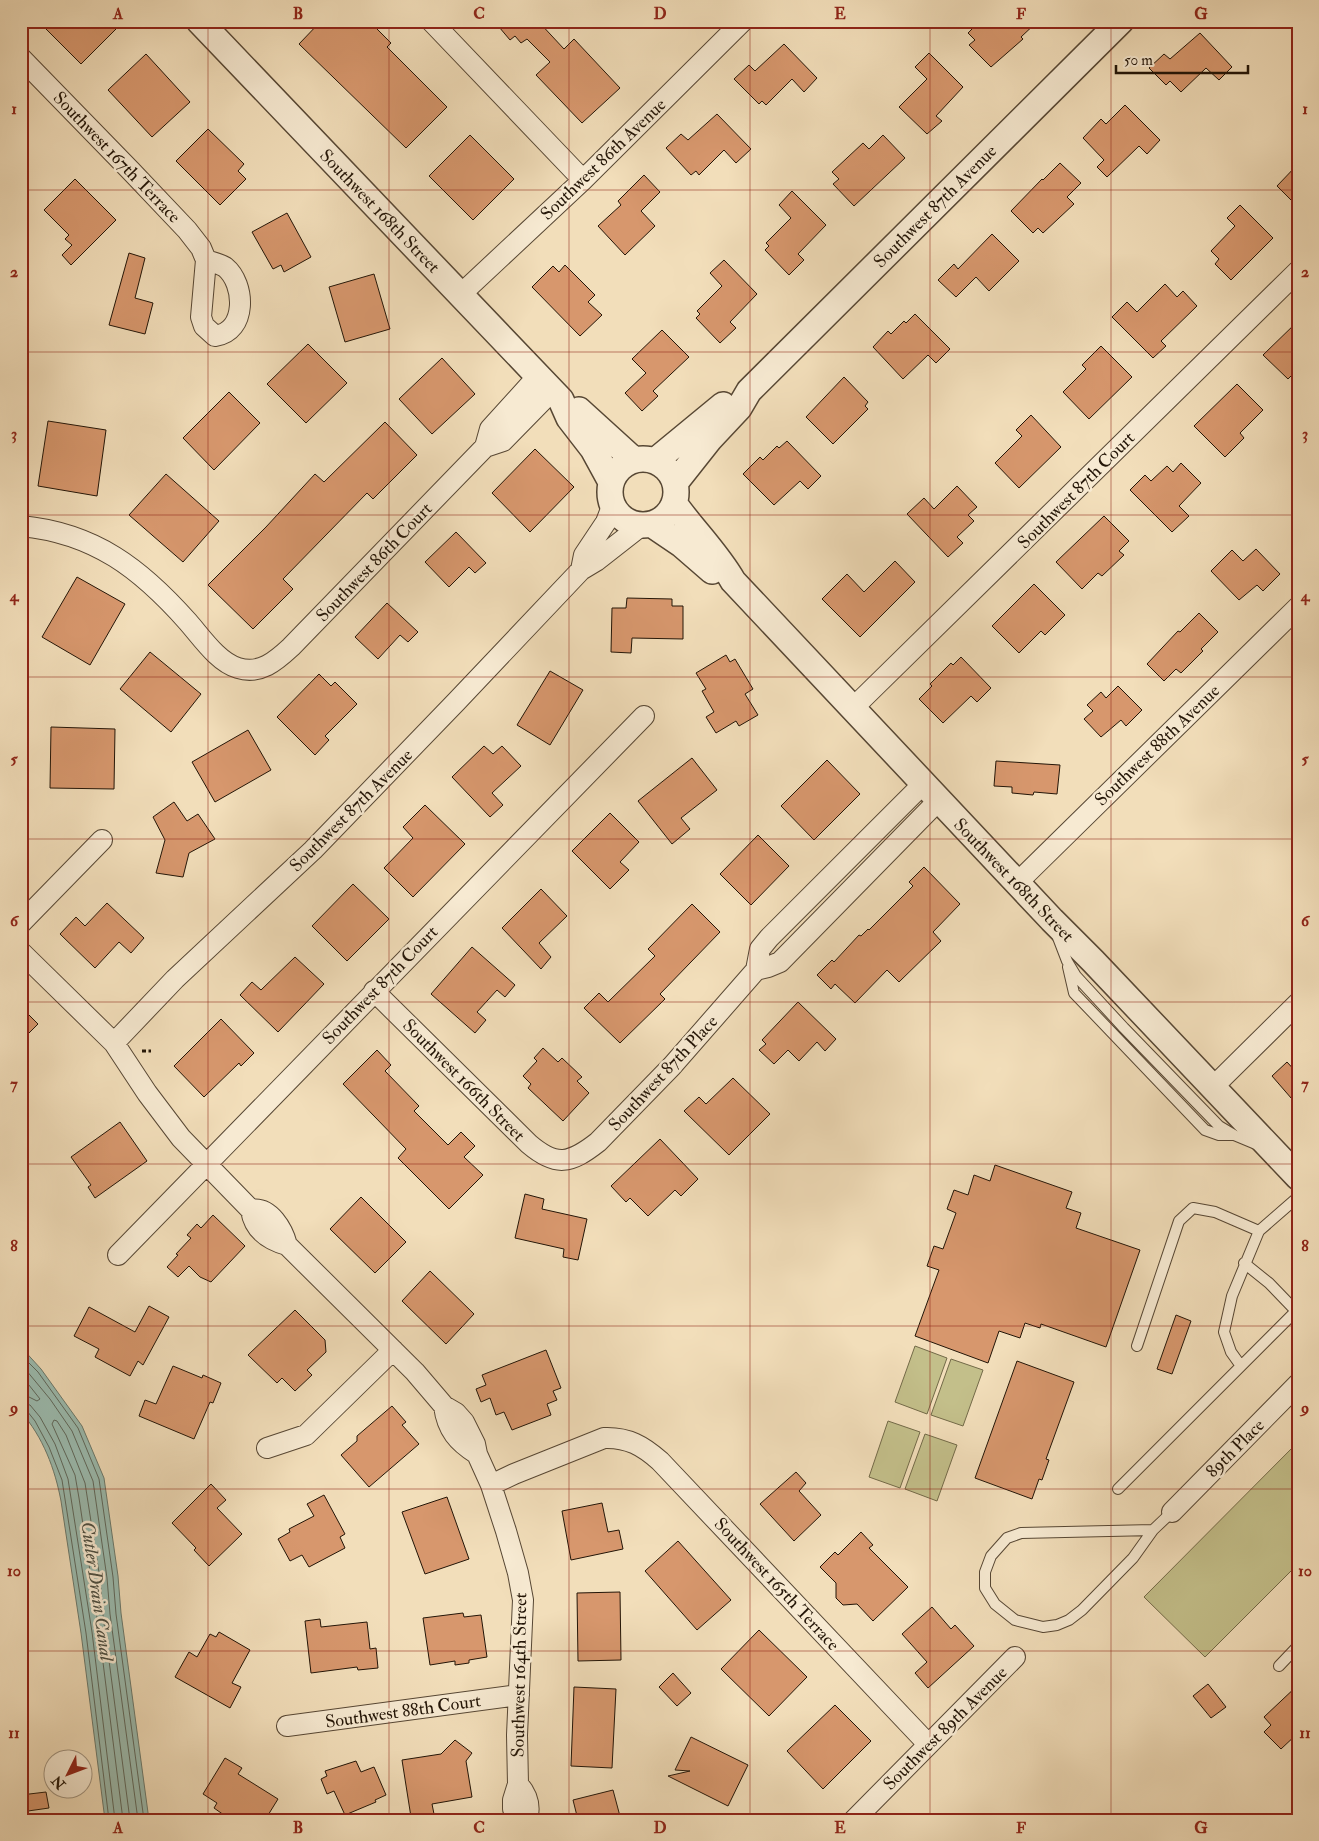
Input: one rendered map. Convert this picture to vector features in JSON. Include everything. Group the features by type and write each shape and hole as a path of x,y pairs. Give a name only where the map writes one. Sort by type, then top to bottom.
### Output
{"street":[{"name":"Southwest 168th Street","path":"198,21 550,389 593,449 612,493"},
{"path":"431,21 583,180"},
{"name":"Southwest 86th Avenue","path":"460,295 583,180 743,21"},
{"name":"Southwest 87th Avenue","path":"675,493 709,440 739,408 749,391 1121,21"},
{"name":"Southwest 167th Terrace","path":"21,58 187,230 206,260"},
{"name":"Southwest 87th Court","path":"853,708 1298,271"},
{"name":"Southwest 168th Street","path":"550,389 644,460"},
{"name":"Southwest 86th Court","path":"21,526 47,529 71,536 96,546 124,562 150,582 217,654 236,668 257,670 270,664 291,647 485,447 490,429 550,389"},
{"name":"Southwest 87th Avenue","path":"644,460 731,398 749,391"},
{"path":"644,460 664,466 671,474 675,493 667,514 660,520 646,524 624,519 617,512 612,493 616,472 624,464 644,460"},
{"name":"Southwest 87th Avenue","path":"581,570 584,555 606,522 612,493"},
{"name":"Southwest 168th Street","path":"675,493 695,531 724,566 732,581 1298,1177"},
{"name":"Southwest 168th Street","path":"646,524 682,544 716,573 732,581"},
{"name":"Southwest 87th Avenue","path":"114,1042 195,960 313,850 463,696 581,570 646,524"},
{"name":"Southwest 88th Avenue","path":"1017,883 1298,607"},
{"name":"Southwest 87th Court","path":"118,1255 644,716"},
{"name":"Southwest 87th Place","path":"560,1160 572,1158 587,1151 598,1142 672,1066 756,970 760,949 931,792"},
{"path":"21,923 102,840"},
{"name":"Southwest 164th Street","path":"21,952 114,1042 164,1117 181,1138 251,1210 252,1220 259,1229 275,1242 287,1245 393,1350 444,1406 451,1431 465,1446 477,1454 491,1485 506,1531 523,1600 518,1784 513,1800 513,1809 519,1820"},
{"name":"Southwest 166th Street","path":"374,991 528,1144 548,1158 560,1160"},
{"path":"1213,1087 1298,1003"},
{"path":"267,1448 306,1435 393,1350"},
{"name":"89th Place","path":"1172,1512 1298,1384"},
{"name":"Southwest 165th Terrace","path":"491,1485 604,1438 616,1438 636,1443 660,1461 928,1744"},
{"name":"Southwest 89th Avenue","path":"854,1820 1016,1657"},
{"name":"Southwest 88th Court","path":"287,1726 519,1695"},
{"name":"Southwest 164th Street","path":"518,1784 523,1789 528,1800 527,1820"}],"lane":[{"path":"1052,920 1067,961 1074,993 1205,1130 1219,1135 1234,1135 1274,1151"},
{"path":"1241,1366 1231,1352 1224,1332 1232,1296 1258,1231 1298,1197"},
{"path":"1136,1346 1179,1221 1193,1208 1215,1212 1258,1231"},
{"path":"1118,1489 1296,1311 1269,1283 1244,1263"},
{"path":"1153,1530 1021,1533 1007,1538 990,1556 984,1572 985,1588 995,1604 1015,1620 1043,1626 1056,1625 1069,1620 1082,1610 1133,1558 1153,1530 1172,1512"},
{"path":"1279,1666 1298,1646"}],"path":[{"path":"142,1052 151,1052"}],"shaded area":[{"path":"915,1346 947,1358 927,1414 895,1402"},
{"path":"951,1359 983,1370 963,1426 931,1415"},
{"path":"888,1421 920,1432 900,1488 869,1477"},
{"path":"925,1434 957,1445 937,1501 905,1489"},
{"path":"1298,1442 1298,1564 1205,1657 1144,1597"}],"water":[{"name":"Cutler Drain Canal","path":"21,1347 41,1369 82,1426 104,1478 149,1820 105,1820 81,1633 61,1501 47,1454 36,1432 21,1412"}],"building":[{"path":"38,21 110,21 117,28 81,64"},
{"path":"321,21 369,21 391,43 387,47 447,107 406,148 299,44"},
{"path":"494,21 538,21 564,49 574,39 620,88 582,123 536,75 550,62 527,39 521,43 515,36 510,40"},
{"path":"980,21 1038,21 1021,37 1023,39 991,67 969,45 975,40 968,33"},
{"path":"1200,33 1232,67 1219,80 1206,68 1181,92 1170,81 1166,85 1149,68 1164,54 1170,59"},
{"path":"784,44 817,78 804,92 792,79 766,105 762,101 759,104 734,79 749,65 755,71"},
{"path":"929,53 963,87 936,116 942,121 927,134 899,107 927,79 915,67"},
{"path":"146,54 190,102 152,137 108,90"},
{"path":"1125,105 1160,140 1147,154 1139,146 1107,177 1097,167 1104,160 1083,138 1101,119 1106,124"},
{"path":"717,114 751,149 736,163 724,150 699,175 696,171 691,175 666,148 681,134 688,140"},
{"path":"208,129 244,164 238,171 246,179 220,205 176,161"},
{"path":"470,135 514,179 473,220 429,176"},
{"path":"883,135 905,158 854,206 833,184 839,179 832,172 863,143 869,149"},
{"path":"1060,163 1081,183 1067,197 1074,204 1043,233 1038,228 1033,233 1011,211"},
{"path":"1298,164 1298,207 1277,186"},
{"path":"644,175 660,192 641,211 655,226 625,255 598,226 621,205 618,201"},
{"path":"75,179 116,220 71,265 62,255 72,245 65,239 69,235 44,210"},
{"path":"792,191 826,225 798,254 804,260 789,275 765,250 769,246 766,243 791,218 779,205"},
{"path":"1240,205 1273,238 1231,280 1215,264 1219,259 1211,251 1235,226 1227,218"},
{"path":"287,213 311,257 284,272 281,265 273,269 252,232"},
{"path":"992,234 1019,261 989,291 976,277 956,297 938,280 954,264 958,269"},
{"path":"129,253 145,258 135,298 153,303 145,334 109,325"},
{"path":"724,260 757,294 730,322 736,328 720,343 696,318 700,314 697,311 722,286 710,273"},
{"path":"565,265 595,295 588,302 602,315 580,336 532,287 553,266 559,272"},
{"path":"374,274 390,329 345,342 329,287"},
{"path":"1165,284 1177,297 1183,291 1197,306 1161,341 1166,346 1153,358 1112,317 1127,302 1137,312"},
{"path":"915,314 950,349 936,363 928,355 903,379 873,347 888,331 891,334 904,321 906,323"},
{"path":"1298,321 1298,369 1288,379 1263,355"},
{"path":"662,330 689,357 653,391 658,396 642,411 625,393 646,373 632,359"},
{"path":"308,344 347,383 306,423 267,384"},
{"path":"1101,346 1132,377 1089,419 1063,392 1086,369 1082,365"},
{"path":"442,358 475,394 432,434 399,399"},
{"path":"844,377 868,402 865,406 868,409 833,444 806,417"},
{"path":"1237,384 1263,410 1240,433 1244,438 1225,457 1194,426"},
{"path":"229,392 260,423 214,470 183,438"},
{"path":"1031,415 1061,447 1019,488 995,463 1022,436 1016,430"},
{"path":"48,421 106,430 97,496 38,486"},
{"path":"385,422 417,455 373,499 367,493 283,579 293,589 253,629 208,585 266,527 315,474 324,482"},
{"path":"787,441 821,476 808,489 800,481 774,505 743,474 760,457 763,460 777,446 779,448"},
{"path":"535,449 574,487 530,532 492,493"},
{"path":"1181,463 1201,483 1179,506 1189,516 1172,532 1130,490 1145,475 1151,481 1167,466 1173,472"},
{"path":"166,474 219,521 183,562 129,515"},
{"path":"957,486 977,507 968,515 974,521 957,537 963,543 948,557 907,514 924,498 934,509"},
{"path":"1104,516 1129,541 1119,551 1124,555 1102,576 1098,573 1082,589 1056,562"},
{"path":"456,532 486,563 475,573 469,567 449,587 425,562"},
{"path":"1256,549 1280,574 1263,591 1257,585 1239,600 1211,571 1232,550 1243,561"},
{"path":"895,561 915,582 860,637 822,599 847,574 864,592"},
{"path":"77,577 125,604 90,665 42,637"},
{"path":"1034,584 1065,615 1045,635 1041,631 1019,653 992,626"},
{"path":"627,598 672,599 672,606 683,606 683,639 632,638 631,653 611,652 612,608 626,608"},
{"path":"387,603 418,632 408,642 400,635 378,659 355,637"},
{"path":"1199,613 1218,632 1201,649 1203,651 1181,673 1176,669 1164,681 1147,664 1178,631 1180,632"},
{"path":"150,652 201,694 171,732 120,689"},
{"path":"726,655 730,662 735,659 753,689 745,694 758,715 739,726 736,721 716,733 706,717 714,712 702,691 706,689 696,673"},
{"path":"961,657 991,688 977,702 971,696 943,723 919,699 932,686 930,684 951,663 953,665"},
{"path":"550,671 583,690 550,745 517,725"},
{"path":"319,674 331,686 335,682 357,704 325,736 329,740 315,755 277,717"},
{"path":"1118,686 1142,710 1126,726 1121,720 1101,737 1084,719 1093,711 1087,705 1101,692 1106,698"},
{"path":"51,727 115,729 114,789 50,788"},
{"path":"248,730 271,770 215,802 192,762"},
{"path":"484,746 493,754 502,746 521,766 492,793 503,805 490,817 452,777"},
{"path":"692,758 717,790 681,818 690,829 672,844 638,801"},
{"path":"827,760 860,794 814,840 781,806"},
{"path":"996,761 1060,765 1057,794 1034,792 1033,795 1012,793 1012,787 994,786"},
{"path":"174,802 187,821 198,814 215,839 189,853 183,877 156,873 165,840 153,817"},
{"path":"425,805 465,844 413,897 384,868 413,838 403,827"},
{"path":"610,813 639,842 620,862 629,870 610,889 572,851"},
{"path":"758,835 789,866 751,905 720,874"},
{"path":"924,867 960,904 933,932 941,941 899,982 887,970 855,1003 835,984 831,989 817,975 832,960 834,962 859,935 861,936 869,930 913,886 909,882"},
{"path":"353,884 389,919 347,961 312,926"},
{"path":"541,889 567,916 539,943 551,957 541,969 502,928"},
{"path":"107,903 144,938 131,953 119,942 95,968 60,934 76,917 85,926"},
{"path":"692,904 720,932 660,994 665,999 620,1043 584,1008 599,993 608,1002 655,956 648,949"},
{"path":"472,947 515,985 505,997 497,990 477,1012 486,1020 475,1033 431,994"},
{"path":"295,957 324,984 278,1032 240,995 252,982 261,990"},
{"path":"798,1002 836,1039 825,1051 817,1042 799,1061 788,1050 774,1064 759,1050 766,1044 762,1040"},
{"path":"21,1007 38,1024 21,1041"},
{"path":"221,1019 254,1053 241,1066 239,1063 204,1097 174,1066"},
{"path":"543,1048 558,1062 562,1058 582,1077 577,1081 589,1093 563,1121 528,1088 531,1084 523,1076 537,1061 534,1058"},
{"path":"377,1050 391,1065 385,1071 419,1106 414,1111 448,1145 461,1132 475,1146 464,1157 483,1175 449,1209 398,1158 406,1149 343,1084"},
{"path":"1287,1062 1298,1074 1298,1106 1272,1076"},
{"path":"733,1078 770,1114 729,1155 684,1111 699,1097 706,1104"},
{"path":"120,1122 147,1161 95,1198 88,1187 91,1185 71,1157"},
{"path":"660,1139 698,1179 681,1196 675,1190 648,1216 630,1198 626,1202 611,1186"},
{"path":"995,1165 1072,1192 1066,1208 1081,1213 1076,1228 1140,1250 1106,1347 1041,1324 1040,1328 1025,1323 1020,1338 999,1331 988,1363 915,1336 939,1270 927,1266 934,1246 943,1249 956,1213 947,1209 954,1190 968,1195 974,1175 990,1181"},
{"path":"525,1194 544,1199 542,1209 587,1219 578,1260 563,1257 564,1249 515,1238"},
{"path":"361,1197 406,1242 375,1273 330,1229"},
{"path":"213,1215 245,1246 211,1282 200,1277 189,1266 178,1277 167,1267 191,1238 187,1235 197,1224 201,1228"},
{"path":"430,1271 474,1314 446,1344 402,1301"},
{"path":"149,1306 169,1317 143,1365 138,1361 130,1376 95,1357 99,1349 74,1336 89,1307 135,1332"},
{"path":"295,1310 325,1340 326,1352 307,1370 312,1375 295,1391 282,1378 277,1383 248,1355"},
{"path":"1176,1315 1191,1321 1172,1374 1157,1369"},
{"path":"546,1350 561,1388 553,1391 557,1400 547,1404 551,1415 512,1430 504,1412 496,1415 490,1398 481,1402 476,1389 486,1385 482,1375"},
{"path":"1017,1361 1074,1382 1046,1459 1049,1460 1042,1480 1039,1479 1032,1499 975,1478"},
{"path":"173,1366 202,1378 203,1375 221,1383 213,1403 210,1402 194,1439 139,1416 145,1400 156,1404"},
{"path":"392,1406 406,1422 402,1425 419,1444 369,1487 341,1455 357,1441 357,1436"},
{"path":"796,1472 806,1483 799,1491 821,1515 794,1541 760,1504"},
{"path":"211,1484 226,1500 217,1508 242,1534 209,1566 194,1550 196,1548 172,1523"},
{"path":"324,1495 345,1534 340,1537 345,1548 309,1567 302,1555 290,1561 278,1539 290,1532 289,1529 314,1516 307,1504"},
{"path":"447,1497 469,1559 425,1574 402,1512"},
{"path":"602,1503 608,1532 619,1530 623,1549 571,1560 562,1511"},
{"path":"861,1532 873,1545 869,1548 908,1587 873,1621 857,1604 843,1605 836,1598 836,1583 820,1567 835,1552 838,1555"},
{"path":"678,1541 731,1600 697,1630 645,1571"},
{"path":"620,1592 621,1660 578,1661 577,1593"},
{"path":"932,1607 951,1629 955,1625 974,1646 928,1688 915,1673 927,1662 902,1634"},
{"path":"463,1613 464,1617 481,1615 487,1657 455,1665 455,1661 430,1665 423,1618"},
{"path":"320,1619 321,1627 367,1622 370,1649 376,1648 378,1668 358,1670 357,1667 311,1673 305,1621"},
{"path":"759,1630 807,1677 769,1716 721,1669"},
{"path":"219,1632 250,1650 232,1683 241,1687 230,1708 175,1677 189,1652 197,1657 210,1634 216,1637"},
{"path":"673,1673 691,1693 677,1706 659,1687"},
{"path":"1208,1684 1226,1707 1211,1718 1193,1696"},
{"path":"1298,1685 1298,1720 1291,1726 1298,1733 1281,1749 1264,1732 1271,1725 1264,1717"},
{"path":"574,1687 616,1689 612,1768 571,1766"},
{"path":"835,1705 871,1741 823,1789 787,1751"},
{"path":"691,1737 748,1765 728,1806 668,1776 690,1771 675,1770"},
{"path":"455,1740 472,1753 466,1761 472,1797 432,1804 434,1814 429,1815 426,1820 411,1817 402,1760 441,1754"},
{"path":"225,1758 242,1768 238,1774 278,1799 265,1820 231,1820 214,1808 217,1803 203,1794"},
{"path":"356,1761 361,1772 374,1767 386,1795 375,1800 376,1802 345,1815 334,1791 327,1794 321,1779 327,1776 325,1771"},
{"path":"613,1790 621,1820 578,1820 573,1800"},
{"path":"42,1792 42,1798 47,1798 49,1808 21,1812 21,1795"}]}
